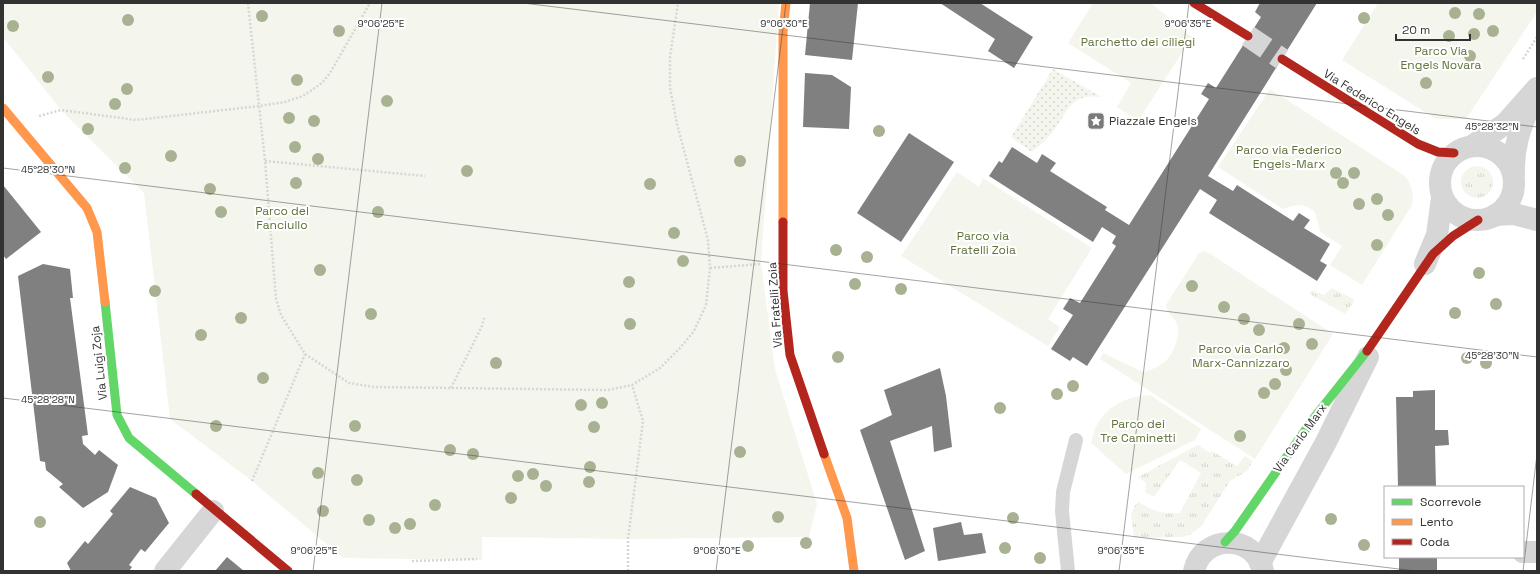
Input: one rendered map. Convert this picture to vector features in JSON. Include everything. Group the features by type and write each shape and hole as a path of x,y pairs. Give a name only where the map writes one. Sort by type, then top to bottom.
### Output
{"street":[{"name":"Via Fratelli Zoia","path":"786,3 783,32 783,291 790,355 798,382 847,518 854,571"},
{"path":"1194,3 1248,36"},
{"name":"Via Federico Engels","path":"1282,59 1418,144 1438,152 1463,149"},
{"path":"1536,90 1505,124 1463,149 1445,162 1440,174 1439,186 1442,198 1450,208 1460,216 1487,218 1514,214 1537,219"},
{"path":"1487,218 1505,208 1512,198 1514,180 1513,160 1517,137 1536,90"},
{"name":"Via Luigi Zoja","path":"3,108 87,208 97,232 117,415 129,438 213,511 288,571"},
{"path":"1463,149 1490,147 1500,153 1509,162 1514,180 1526,208 1537,219"},
{"name":"Via Carlo Marx","path":"1425,264 1437,235 1442,198"},
{"name":"Via Carlo Marx","path":"1189,569 1207,550 1225,542 1235,531 1313,419 1378,337 1433,254 1453,236 1487,218"},
{"name":"Via Carlo Marx","path":"1262,567 1378,337"},
{"path":"164,571 213,511"},
{"name":"Via Carlo Marx","path":"1225,542 1240,544 1248,548 1257,557 1262,567"},
{"path":"1524,552 1537,552"}],"lane":[{"path":"1068,571 1062,511 1063,492 1076,440"}],"path":[{"path":"248,3 265,161 276,298 281,315 305,354 349,382 374,387 608,390 632,386 660,368 694,331 706,305 710,268 708,240 677,124 670,88 670,57 678,3"},
{"path":"15,123 61,110 136,120 286,102 303,96 322,82 330,73 370,3"},
{"path":"1523,59 1537,37"},
{"path":"265,161 425,176"},
{"path":"710,268 767,264"},
{"path":"451,388 482,326 484,318"},
{"path":"252,481 305,354"},
{"path":"628,571 628,539 642,422 632,386"},
{"path":"412,561 477,559"}],"green space":[{"name":"Parco del Fanciullo","path":"3,3 779,3 761,264 775,369 817,504 809,537 628,539 482,537 482,560 343,558 252,481 170,419 144,193 61,110 3,37"},
{"name":"Parchetto dei ciliegi","path":"1093,3 1151,3 1192,37 1138,121 1117,107 1131,83 1068,43"},
{"name":"Parco Via Engels Novara","path":"1378,3 1537,3 1537,12 1466,119 1436,119 1342,60"},
{"path":"1053,69 1101,97 1083,98 1076,101 1066,111 1050,136 1032,152 1011,137"},
{"name":"Parco via Federico Engels-Marx","path":"1270,89 1405,176 1411,186 1413,193 1412,205 1362,285 1330,265 1342,246 1320,232 1315,212 1300,205 1283,209 1218,167"},
{"path":"1474,166 1480,166 1490,173 1493,182 1492,188 1486,195 1480,198 1474,198 1464,191 1461,185 1461,179 1468,169"},
{"name":"Parco via Fratelli Zoia","path":"957,172 979,187 983,178 1092,248 1048,319 1060,327 1048,346 901,256"},
{"name":"Parco via Carlo Marx-Cannizzaro","path":"1203,251 1209,253 1333,334 1255,459 1100,359 1103,353 1143,372 1161,365 1169,357 1175,346 1178,336 1178,328 1166,305 1199,253"},
{"path":"1332,288 1355,300 1345,314 1310,294 1312,290 1324,295"},
{"name":"Parco dei Tre Caminetti","path":"1150,395 1201,429 1195,440 1126,474 1091,443 1094,432 1104,414 1112,408 1129,399"},
{"path":"1198,445 1210,453 1212,451 1237,466 1245,456 1253,461 1247,471 1230,481 1202,525 1190,535 1181,537 1134,538 1131,513 1138,501 1148,508 1158,512 1180,513 1201,473 1180,460 1154,497 1145,492 1146,483 1138,477"}],"building":[{"path":"810,3 858,3 852,60 805,55"},
{"path":"940,3 980,3 1033,37 1014,68 988,51 995,39"},
{"path":"1260,3 1317,3 1208,176 1233,191 1237,185 1293,221 1299,213 1310,220 1304,228 1330,244 1320,261 1327,265 1317,281 1209,213 1217,200 1200,189 1087,366 1073,357 1070,361 1051,349 1073,315 1063,309 1070,298 1080,303 1116,246 1112,243 1116,236 1102,227 1093,242 989,176 999,161 1002,163 1012,147 1037,163 1042,154 1056,163 1050,171 1107,207 1105,210 1129,225 1209,99 1201,94 1208,83 1216,88 1261,17 1255,12"},
{"path":"805,73 832,75 851,87 849,129 803,127"},
{"path":"909,133 954,162 901,242 857,213"},
{"path":"3,185 41,232 6,259 3,255"},
{"path":"43,264 70,269 73,298 70,298 88,435 82,436 83,444 95,455 99,450 118,465 108,492 83,508 59,487 63,484 46,470 45,462 40,461 18,276"},
{"path":"940,368 946,396 952,447 934,452 932,426 890,441 925,551 905,560 860,430 892,415 884,390"},
{"path":"1435,390 1435,430 1448,430 1449,445 1435,446 1436,486 1398,486 1396,397 1413,397 1413,391"},
{"path":"130,487 156,498 169,523 145,552 141,549 129,565 132,567 129,571 71,571 67,563 85,541 88,544 113,514 110,511"},
{"path":"961,522 964,535 982,533 986,553 938,561 933,528"},
{"path":"227,557 244,571 215,571"},
{"path":"1399,558 1437,558 1437,571 1399,571"}],"tunnel":[{"path":"1248,36 1282,59"}],"traffic: fast":[{"path":"105,302 117,415 129,438 196,494"},
{"path":"1225,542 1235,531 1313,419 1367,351"}],"traffic: slow":[{"path":"783,222 783,32 786,3"},
{"path":"3,108 87,208 97,232 105,302"},
{"path":"824,454 847,518 854,571"}],"traffic: jam":[{"path":"1194,3 1248,36"},
{"path":"1282,59 1418,144 1438,152 1454,153"},
{"path":"1367,351 1433,254 1453,236 1478,220"},
{"path":"783,222 783,291 790,355 824,454"},
{"path":"196,494 288,571"}],"place":[{"name":"Piazzale Engels","path":"1096,121"}]}
